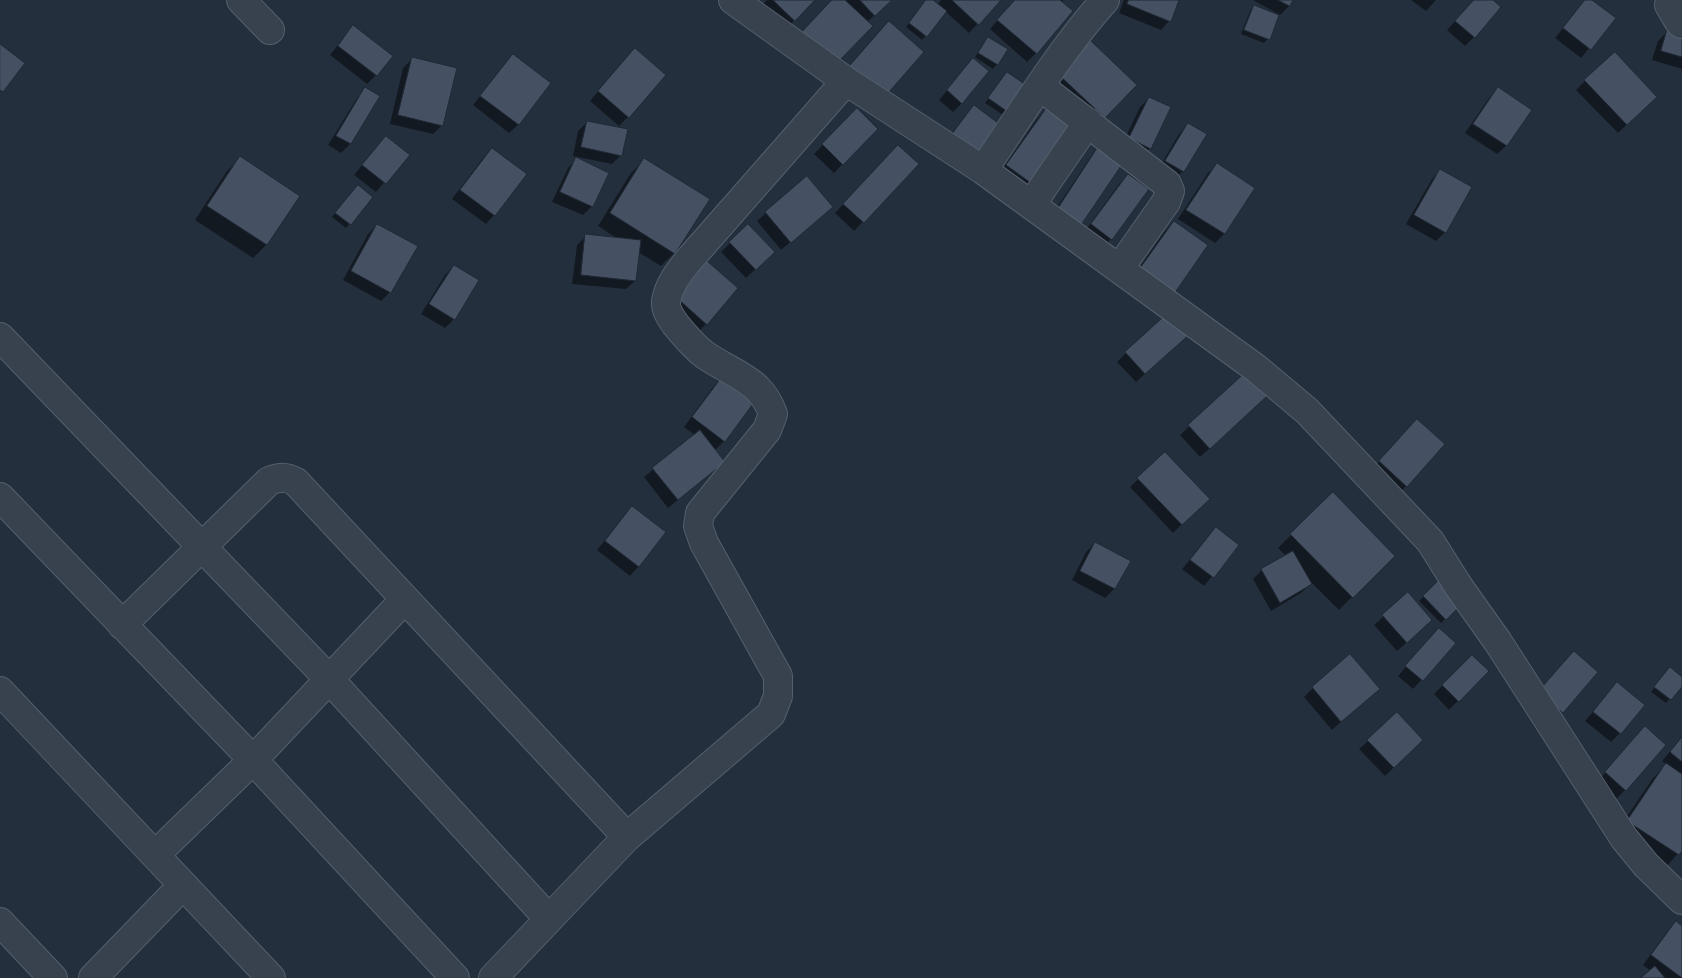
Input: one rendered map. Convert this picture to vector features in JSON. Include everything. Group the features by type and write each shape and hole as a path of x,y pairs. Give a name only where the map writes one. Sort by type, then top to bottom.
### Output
{"street":[{"path":"240,0 270,30"},
{"path":"983,170 1088,20 1106,0"},
{"path":"1672,0 1669,5 1682,24"},
{"path":"736,1 846,80 983,170 1257,369 1307,411 1430,541 1459,587 1498,642 1624,838 1646,865 1682,900"},
{"path":"493,978 627,837 771,714 778,696 778,676 704,543 698,526 700,513 767,430 773,414 767,400 757,388 739,374 706,356 686,338 667,310 666,302 670,287 688,261 846,80"},
{"path":"1041,86 1160,178 1167,184 1170,191 1166,202 1119,269"},
{"path":"1031,205 1088,122"},
{"path":"0,337 330,680 549,920"},
{"path":"122,625 268,481 282,477 288,478 296,482 627,837"},
{"path":"0,497 252,760 455,978"},
{"path":"156,855 252,760 405,600"},
{"path":"0,691 270,978"},
{"path":"93,978 183,885"},
{"path":"0,922 53,978"}],"building":[{"path":"773,0 815,0 795,21"},
{"path":"832,0 845,0 873,26 836,64 802,32"},
{"path":"860,0 892,0 875,16"},
{"path":"926,0 933,0 947,11 927,37 909,23"},
{"path":"952,0 1001,0 979,25"},
{"path":"1015,0 1060,0 1073,11 1037,54 997,20"},
{"path":"1129,0 1179,0 1171,22 1127,4"},
{"path":"1278,0 1293,0 1290,6"},
{"path":"1474,0 1493,0 1501,7 1475,38 1455,21"},
{"path":"1585,0 1592,0 1616,18 1591,50 1563,28"},
{"path":"1254,5 1279,15 1270,40 1244,30"},
{"path":"889,21 924,52 882,100 847,69"},
{"path":"353,25 393,56 377,76 338,46"},
{"path":"1667,30 1682,35 1682,57 1661,51"},
{"path":"988,37 1008,49 998,65 978,53"},
{"path":"1090,40 1137,85 1105,118 1058,74"},
{"path":"0,44 25,63 3,92 0,90"},
{"path":"635,48 666,75 629,118 598,91"},
{"path":"1615,52 1657,97 1627,125 1584,80"},
{"path":"513,54 551,83 519,125 480,96"},
{"path":"412,57 457,68 443,126 398,115"},
{"path":"973,58 989,71 962,104 947,90"},
{"path":"1007,72 1026,85 1008,112 988,98"},
{"path":"365,87 380,96 351,144 336,136"},
{"path":"1498,87 1532,110 1507,146 1473,124"},
{"path":"1149,97 1171,107 1151,149 1129,138"},
{"path":"974,105 1002,126 978,158 950,137"},
{"path":"857,108 878,129 843,165 822,144"},
{"path":"1046,109 1071,126 1031,183 1006,165"},
{"path":"587,121 628,129 622,156 581,147"},
{"path":"1188,123 1207,134 1184,172 1165,161"},
{"path":"386,136 410,155 386,184 362,165"},
{"path":"1100,144 1125,160 1081,225 1057,210"},
{"path":"898,145 919,164 864,223 843,204"},
{"path":"492,148 527,174 495,216 460,190"},
{"path":"240,156 300,196 267,245 207,206"},
{"path":"576,157 609,173 593,207 560,192"},
{"path":"644,158 710,199 675,254 610,213"},
{"path":"1217,163 1255,188 1225,234 1186,210"},
{"path":"1440,169 1472,187 1446,233 1414,215"},
{"path":"1128,174 1149,189 1112,240 1091,224"},
{"path":"807,176 833,207 791,243 765,212"},
{"path":"358,185 373,197 351,225 335,213"},
{"path":"1174,221 1208,245 1174,294 1139,270"},
{"path":"377,224 418,246 391,293 351,271"},
{"path":"748,224 775,252 756,270 729,242"},
{"path":"585,234 641,240 636,281 581,275"},
{"path":"707,261 738,288 707,325 676,297"},
{"path":"454,265 479,280 455,320 429,304"},
{"path":"1169,312 1190,334 1145,374 1125,352"},
{"path":"1245,373 1267,396 1210,449 1188,425"},
{"path":"722,377 755,401 725,442 692,417"},
{"path":"1417,419 1445,444 1407,487 1379,461"},
{"path":"700,430 725,462 678,500 652,468"},
{"path":"1165,452 1210,499 1182,525 1137,478"},
{"path":"1333,492 1395,556 1353,598 1290,534"},
{"path":"632,506 666,532 639,567 605,541"},
{"path":"1216,527 1239,545 1214,578 1190,560"},
{"path":"1095,542 1131,561 1115,589 1080,571"},
{"path":"1293,551 1312,584 1280,603 1261,569"},
{"path":"1438,581 1462,604 1446,620 1423,596"},
{"path":"1408,592 1432,620 1407,643 1382,615"},
{"path":"1439,628 1456,643 1423,681 1405,666"},
{"path":"1574,651 1598,672 1563,713 1538,692"},
{"path":"1350,654 1380,689 1341,722 1312,687"},
{"path":"1472,655 1489,671 1459,702 1442,685"},
{"path":"1670,667 1682,677 1682,687 1671,700 1654,687"},
{"path":"1617,682 1645,705 1621,734 1593,712"},
{"path":"1397,712 1423,740 1394,768 1367,740"},
{"path":"1645,726 1666,745 1626,791 1605,772"},
{"path":"1682,737 1682,762 1670,752"},
{"path":"1666,763 1682,774 1682,851 1679,855 1627,821"},
{"path":"1676,921 1682,926 1682,978 1651,955"},
{"path":"1655,966 1665,978 1641,978"}]}
